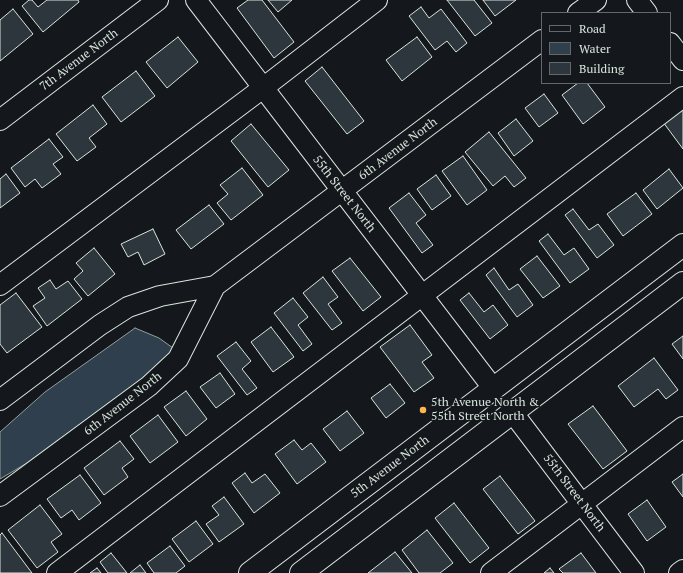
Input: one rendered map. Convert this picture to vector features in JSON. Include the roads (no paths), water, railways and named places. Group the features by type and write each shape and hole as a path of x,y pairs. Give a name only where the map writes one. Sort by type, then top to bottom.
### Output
{"main road":[{"name":"5th Avenue North","path":"250,573 683,245"},
{"path":"301,573 683,283"}],"street":[{"name":"7th Avenue North","path":"0,120 158,0"},
{"name":"55th Street North","path":"196,0 493,388"},
{"path":"0,285 263,88 377,0"},
{"path":"579,12 596,0"},
{"path":"637,0 646,12"},
{"name":"6th Avenue North","path":"0,496 149,386 178,359 215,286 541,41"},
{"path":"671,44 683,60"},
{"path":"57,573 683,97"},
{"name":"6th Avenue North","path":"0,400 100,325 128,307 160,296 215,286"},
{"name":"55th Street North","path":"513,413 583,503 634,573"},
{"path":"491,573 683,427"},
{"path":"680,573 683,570"}],"water":[{"path":"135,328 159,338 173,348 171,352 143,378 27,463 0,479 0,432 45,392"}],"place":[{"name":"5th Avenue North & 55th Street North","path":"423,410"}]}
